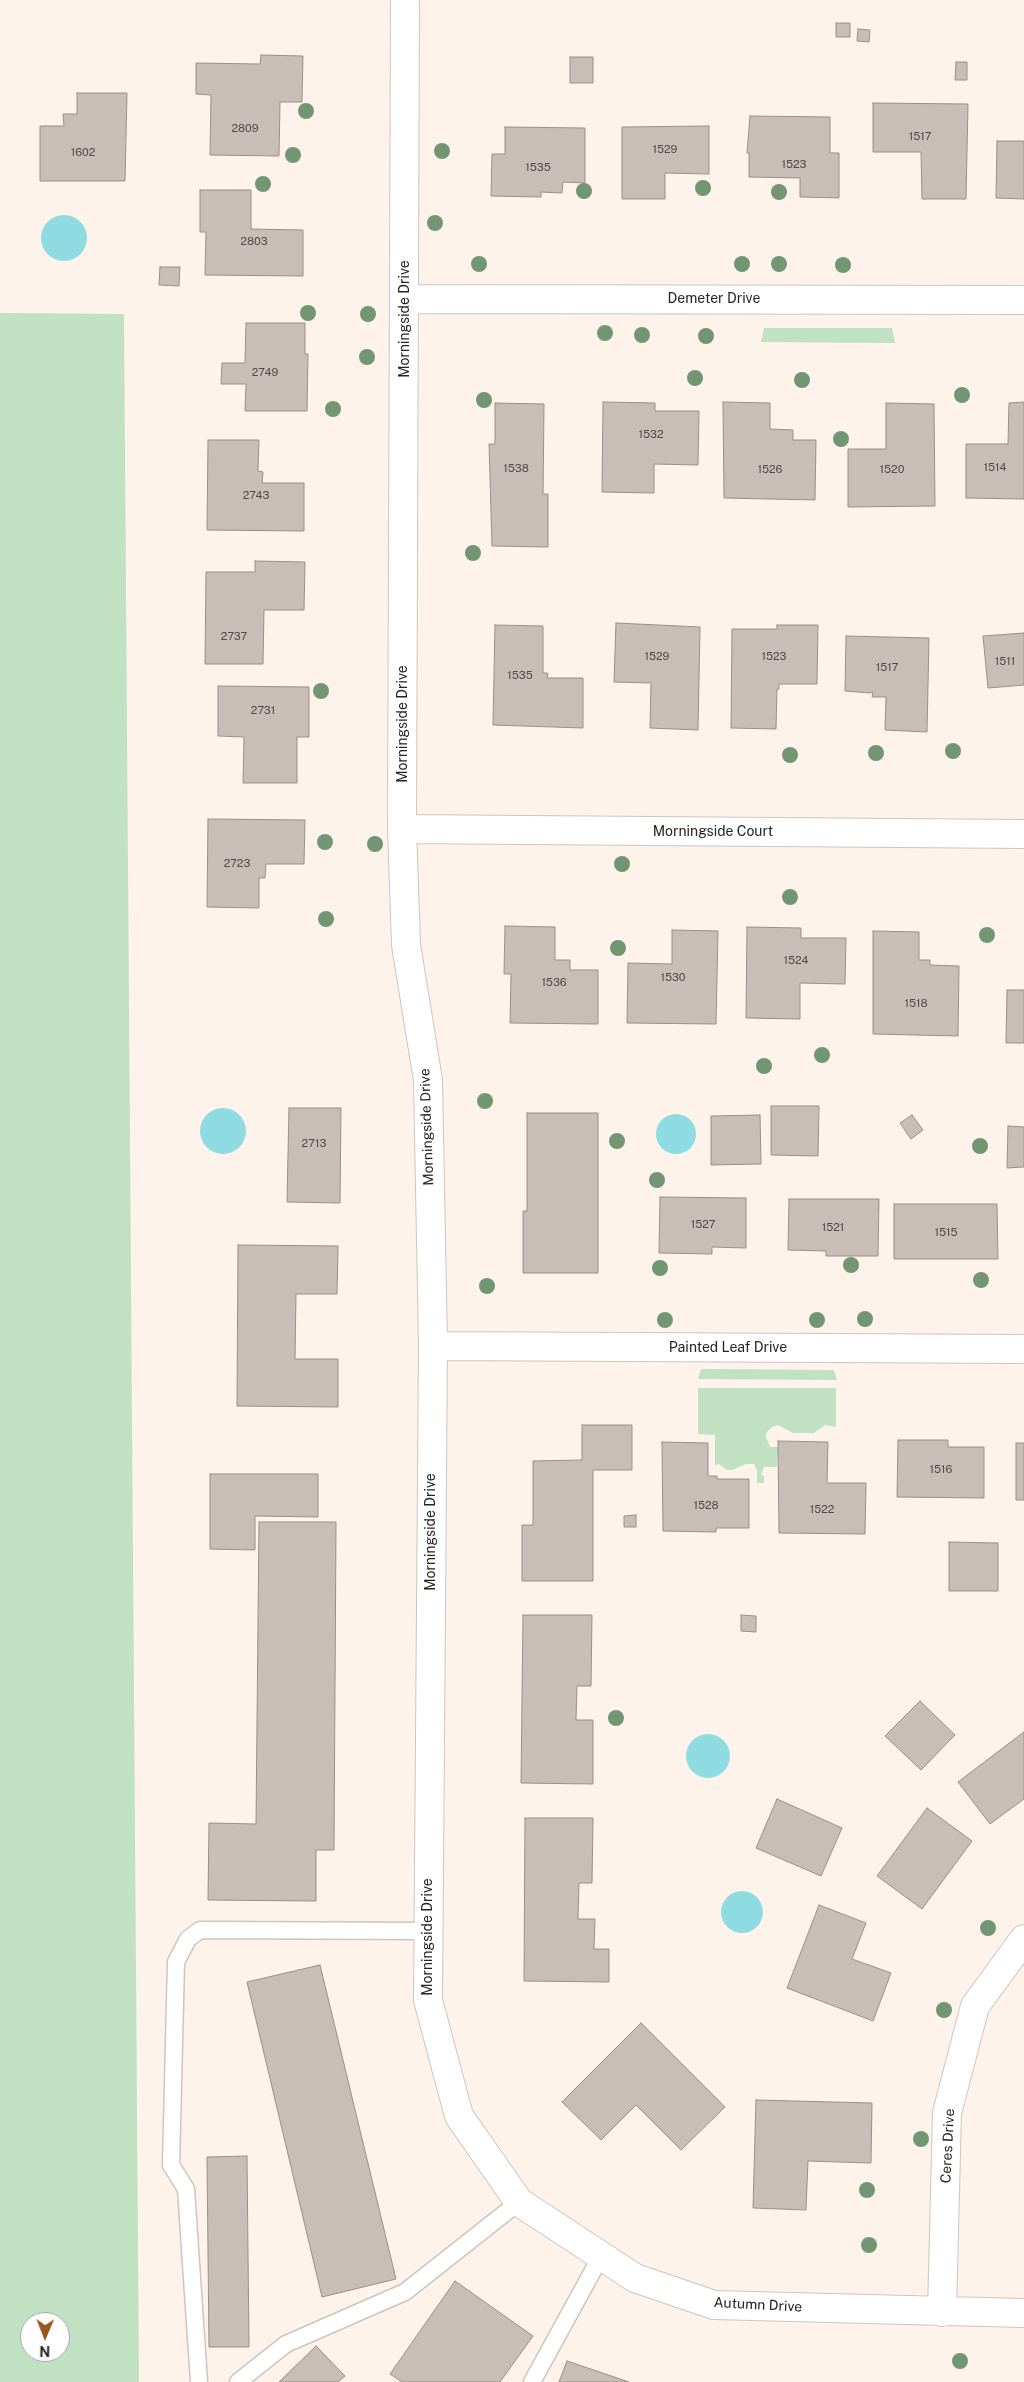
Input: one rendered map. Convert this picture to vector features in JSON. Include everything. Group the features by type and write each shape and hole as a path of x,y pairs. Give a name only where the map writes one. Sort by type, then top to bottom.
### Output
{"street":[{"name":"Morningside Drive","path":"405,0 402,829 406,945 428,1080 432,1346 428,2000 459,2116 519,2202"},
{"name":"Demeter Drive","path":"405,299 1024,300"},
{"name":"Morningside Court","path":"402,829 1024,834"},
{"name":"Painted Leaf Drive","path":"432,1346 1024,1349"},
{"name":"Ceres Drive","path":"942,2312 947,2113 975,2006 1024,1939"},
{"name":"Autumn Drive","path":"519,2202 634,2278 714,2305 1024,2313"}],"lane":[{"path":"199,2382 186,2188 171,2165 176,1962 188,1939 200,1930 428,1930"},
{"path":"238,2382 286,2344 405,2292 519,2202"},
{"path":"532,2382 601,2256"}],"green space":[{"path":"0,313 124,314 139,2382 0,2382"},
{"path":"764,328 892,328 895,343 761,342"},
{"path":"701,1369 834,1370 837,1380 698,1379"},
{"path":"698,1388 836,1388 836,1427 825,1425 814,1433 793,1433 778,1425 772,1427 766,1433 766,1437 770,1447 778,1447 777,1467 764,1467 761,1475 764,1476 764,1483 757,1483 757,1471 754,1464 746,1464 732,1470 727,1470 719,1464 715,1465 715,1435 698,1434"}],"water":[{"path":"64,215 77,219 83,225 87,238 83,251 77,257 64,261 51,257 45,251 41,238 45,225 51,219"},
{"path":"219,1108 227,1108 236,1112 242,1118 246,1131 242,1144 236,1150 227,1154 219,1154 210,1150 204,1144 200,1135 200,1127 204,1118 210,1112"},
{"path":"676,1114 690,1120 696,1134 690,1148 676,1154 662,1148 656,1134 662,1120"},
{"path":"712,1734 724,1740 729,1747 729,1765 724,1772 717,1777 704,1778 696,1775 689,1768 686,1752 689,1744 696,1737"},
{"path":"746,1891 754,1894 760,1900 763,1912 760,1924 754,1930 738,1933 730,1930 724,1924 721,1908 724,1900 730,1894"}],"building":[{"path":"836,23 850,23 850,37 836,37"},
{"path":"858,29 870,30 869,42 857,41"},
{"path":"261,55 303,56 302,102 280,102 279,156 210,155 211,95 196,94 196,63 260,64"},
{"path":"570,57 593,57 593,83 570,83"},
{"path":"956,62 967,62 967,80 955,80"},
{"path":"77,93 127,93 125,181 40,181 40,126 64,126 63,114 77,114"},
{"path":"873,103 968,104 966,199 922,199 921,152 873,152"},
{"path":"750,116 830,117 830,153 839,153 839,198 800,197 800,178 749,177 749,153 747,153"},
{"path":"709,126 709,174 665,173 665,199 622,199 622,127"},
{"path":"505,127 585,128 585,183 563,182 562,193 541,192 541,197 491,196 492,154 505,154"},
{"path":"997,141 1024,141 1024,199 996,198"},
{"path":"200,190 251,190 251,229 303,230 303,276 205,275 206,232 200,232"},
{"path":"160,267 180,267 179,286 159,285"},
{"path":"246,323 305,323 305,354 308,354 307,411 245,411 246,384 221,384 222,363 245,363"},
{"path":"603,402 655,403 655,411 699,411 698,465 654,464 654,493 602,492"},
{"path":"723,402 770,403 770,429 793,430 793,440 816,440 815,500 724,498"},
{"path":"1024,402 1024,499 966,498 966,444 1008,444 1009,403"},
{"path":"495,403 544,404 543,494 548,494 548,547 492,546 489,444 495,444"},
{"path":"886,403 934,404 935,506 848,507 848,449 886,449"},
{"path":"208,440 259,440 258,471 263,472 262,483 304,483 304,531 207,530"},
{"path":"255,561 305,562 304,610 264,610 263,664 205,664 206,572 255,572"},
{"path":"616,623 700,627 698,730 650,728 651,683 614,682"},
{"path":"495,625 543,626 543,673 548,673 547,678 583,678 583,728 493,725"},
{"path":"777,625 818,625 817,684 779,684 779,689 777,689 776,729 731,728 732,629 777,629"},
{"path":"1024,633 1024,685 988,688 983,636"},
{"path":"846,636 929,638 927,732 885,730 886,697 872,697 873,692 845,691"},
{"path":"218,686 309,687 309,737 297,737 297,783 243,783 244,737 218,736"},
{"path":"208,819 305,820 304,864 266,864 265,878 259,878 259,908 207,907"},
{"path":"505,926 555,927 555,960 570,960 570,970 598,970 598,1024 510,1023 511,974 504,974"},
{"path":"747,927 801,928 801,938 846,938 845,984 800,983 800,1019 746,1018"},
{"path":"672,930 718,931 716,1024 627,1023 628,963 672,964"},
{"path":"873,931 919,932 919,960 930,960 930,965 959,966 958,1036 873,1034"},
{"path":"1007,990 1024,990 1024,1043 1006,1043"},
{"path":"771,1106 819,1106 818,1156 771,1155"},
{"path":"289,1108 341,1108 340,1203 287,1202"},
{"path":"527,1113 598,1113 598,1273 523,1273 523,1211 527,1211"},
{"path":"760,1115 761,1164 711,1165 711,1116"},
{"path":"912,1115 923,1130 911,1139 900,1123"},
{"path":"1008,1126 1024,1127 1024,1167 1007,1168"},
{"path":"660,1197 746,1198 746,1248 712,1247 712,1254 659,1253"},
{"path":"789,1199 879,1199 878,1256 826,1256 826,1251 788,1250"},
{"path":"894,1204 997,1204 998,1259 894,1259"},
{"path":"238,1245 338,1246 337,1294 296,1294 295,1359 338,1359 338,1407 237,1406"},
{"path":"582,1425 632,1425 632,1470 593,1470 593,1581 522,1581 522,1525 533,1525 533,1461 582,1460"},
{"path":"898,1440 948,1440 948,1447 984,1447 984,1498 897,1497"},
{"path":"778,1441 828,1442 827,1483 866,1483 865,1534 779,1533"},
{"path":"662,1442 708,1443 708,1476 717,1476 717,1479 749,1479 749,1528 716,1528 716,1532 663,1531"},
{"path":"1016,1443 1024,1443 1024,1500 1016,1500"},
{"path":"210,1474 318,1474 318,1517 255,1516 255,1550 210,1549"},
{"path":"636,1515 636,1527 624,1527 624,1516"},
{"path":"259,1522 336,1522 334,1850 316,1850 316,1901 208,1900 209,1823 256,1824"},
{"path":"949,1542 998,1543 998,1591 949,1591"},
{"path":"523,1615 592,1615 591,1686 577,1686 576,1720 593,1720 593,1784 521,1783"},
{"path":"741,1615 756,1616 756,1632 741,1631"},
{"path":"920,1701 955,1735 921,1770 885,1736"},
{"path":"1024,1732 1024,1799 990,1824 958,1782"},
{"path":"777,1799 842,1828 821,1876 756,1848"},
{"path":"927,1808 972,1841 922,1909 877,1876"},
{"path":"525,1818 593,1818 592,1883 579,1883 578,1919 595,1919 594,1949 609,1949 609,1982 524,1981"},
{"path":"819,1905 866,1923 852,1959 891,1973 873,2021 787,1988"},
{"path":"320,1965 396,2279 322,2297 247,1982"},
{"path":"641,2023 725,2107 681,2150 636,2105 601,2140 562,2102"},
{"path":"756,2100 872,2103 871,2163 808,2161 806,2210 753,2208"},
{"path":"247,2156 249,2347 209,2347 207,2157"},
{"path":"455,2281 533,2336 500,2382 402,2382 390,2374"},
{"path":"316,2346 345,2376 338,2382 279,2382"},
{"path":"567,2361 629,2382 559,2382"}]}
